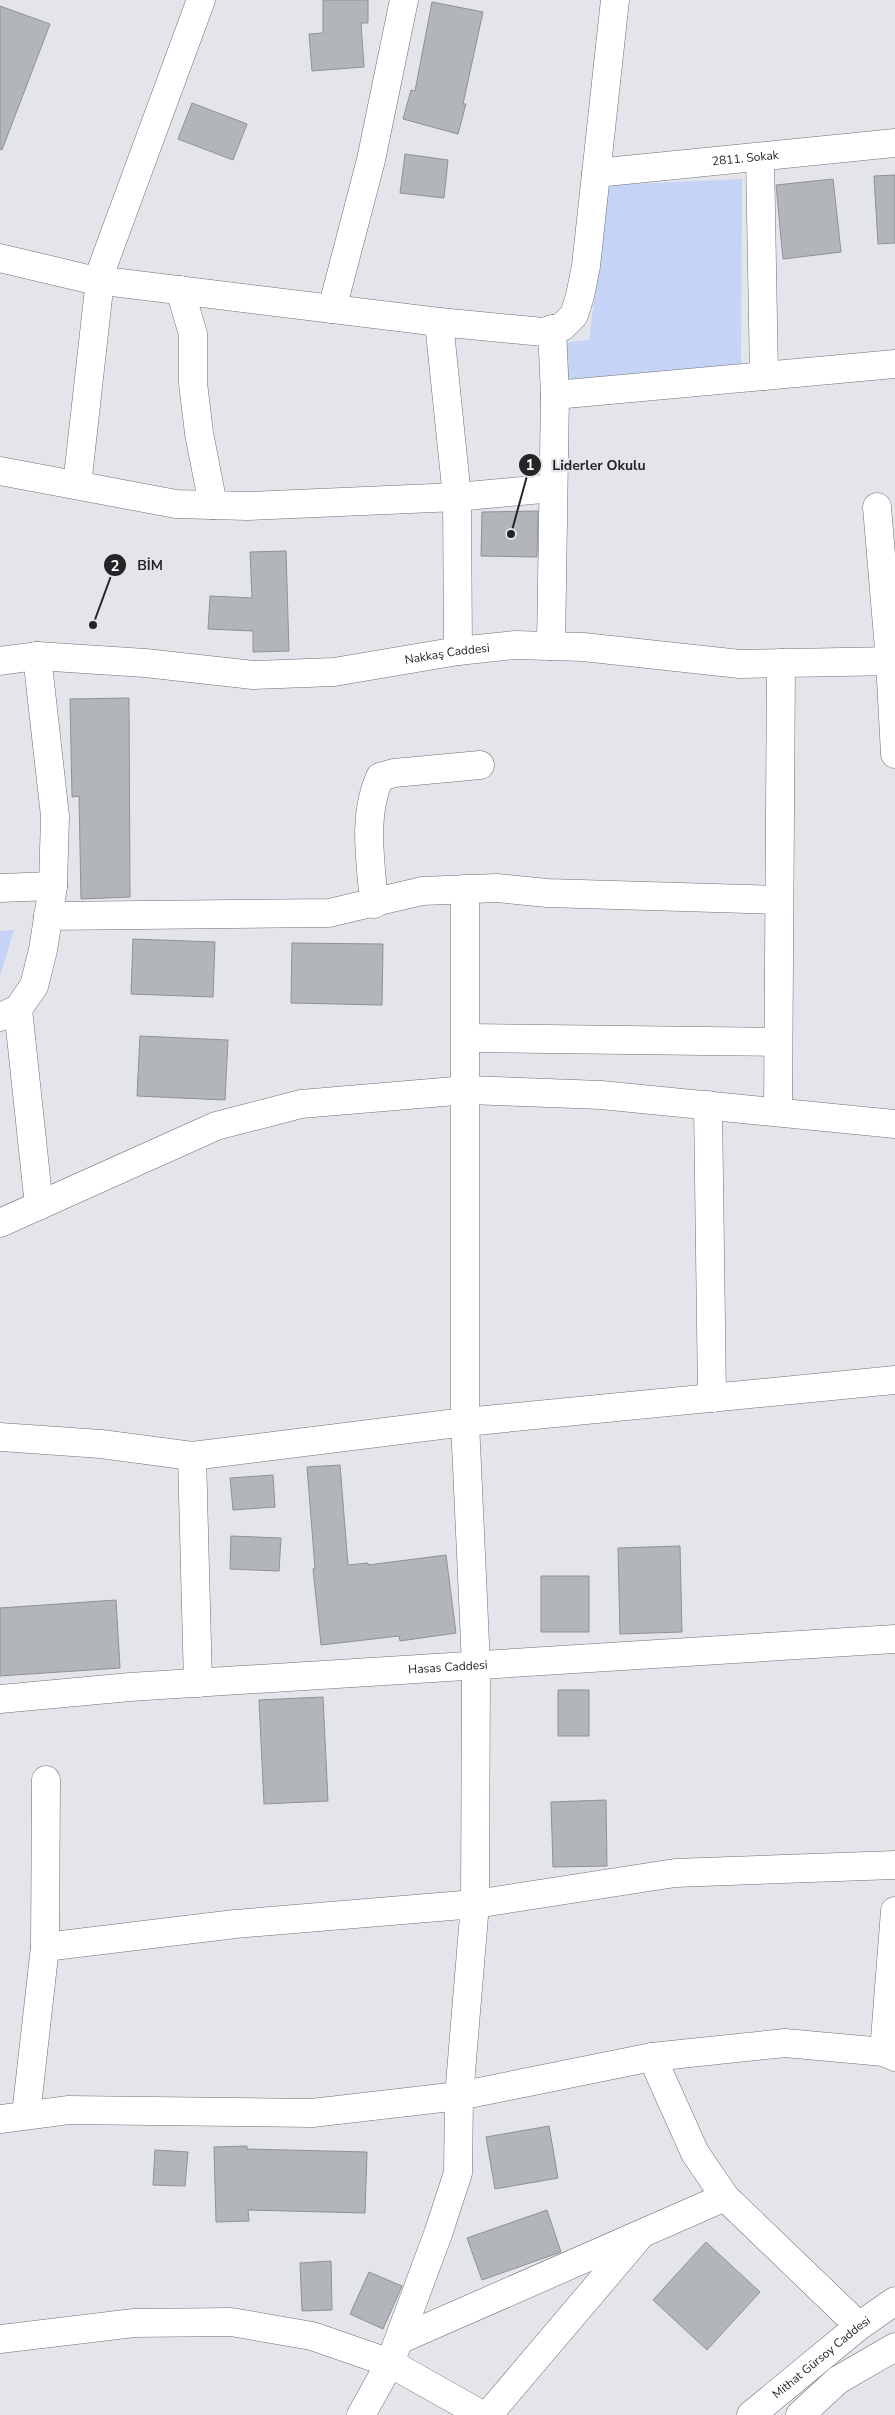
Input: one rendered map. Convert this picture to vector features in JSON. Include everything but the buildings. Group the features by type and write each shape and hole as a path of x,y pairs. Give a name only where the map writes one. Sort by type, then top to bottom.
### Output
{"street":[{"path":"77,485 101,271 201,0"},
{"path":"332,309 371,160 404,0"},
{"path":"0,258 100,280 332,309 543,332 562,327 574,315 586,266 616,0"},
{"name":"2811. Sokak","path":"596,172 895,143"},
{"path":"760,157 764,376"},
{"path":"180,290 193,334 193,383 199,433 213,505"},
{"path":"439,322 457,497 458,651"},
{"path":"552,329 555,395 552,646"},
{"path":"555,395 895,364"},
{"path":"0,471 176,504 247,506 457,497 554,488"},
{"path":"877,506 892,661 895,754"},
{"name":"Nakkaş Caddesi","path":"0,661 37,656 144,663 252,675 334,672 458,651 514,645 583,647 740,664 892,661"},
{"path":"37,656 55,816 53,886 34,986 9,1013 39,1206"},
{"path":"778,1112 781,663"},
{"path":"374,904 369,828 375,787 380,777 394,772 480,765"},
{"path":"0,888 53,886"},
{"path":"48,916 329,913 374,904 422,891 497,888 547,893 779,900"},
{"path":"361,2415 394,2352 458,2173 459,2096 475,1904 476,1665 465,1422 466,889"},
{"path":"467,1038 778,1042"},
{"path":"0,1223 216,1126 301,1104 467,1090 601,1095 895,1124"},
{"path":"708,1105 712,1398"},
{"path":"0,1437 101,1444 192,1456 465,1422 895,1380"},
{"path":"192,1456 198,1683"},
{"name":"Hasas Caddesi","path":"0,1699 198,1683 895,1639"},
{"path":"46,1780 44,1947 13,2117 69,2110 312,2113 459,2096 652,2057 785,2043 889,2055 895,1911"},
{"path":"44,1947 235,1924 475,1904 676,1873 895,1865"},
{"path":"652,2057 695,2153 725,2197 859,2326"},
{"path":"394,2352 642,2233 725,2197"},
{"path":"488,2415 642,2233"},
{"name":"Mithat Gürsoy Caddesi","path":"751,2415 859,2326 895,2301"},
{"path":"0,2339 134,2323 232,2322 394,2352 482,2415"},
{"path":"800,2415 838,2380 895,2347"}],"shaded area":[{"path":"742,179 741,370 565,391 560,343 589,340 609,185"},
{"path":"14,930 0,976 0,931"}],"place":[{"name":"Liderler Okulu","path":"511,534"},
{"name":"BİM","path":"93,625"}]}
